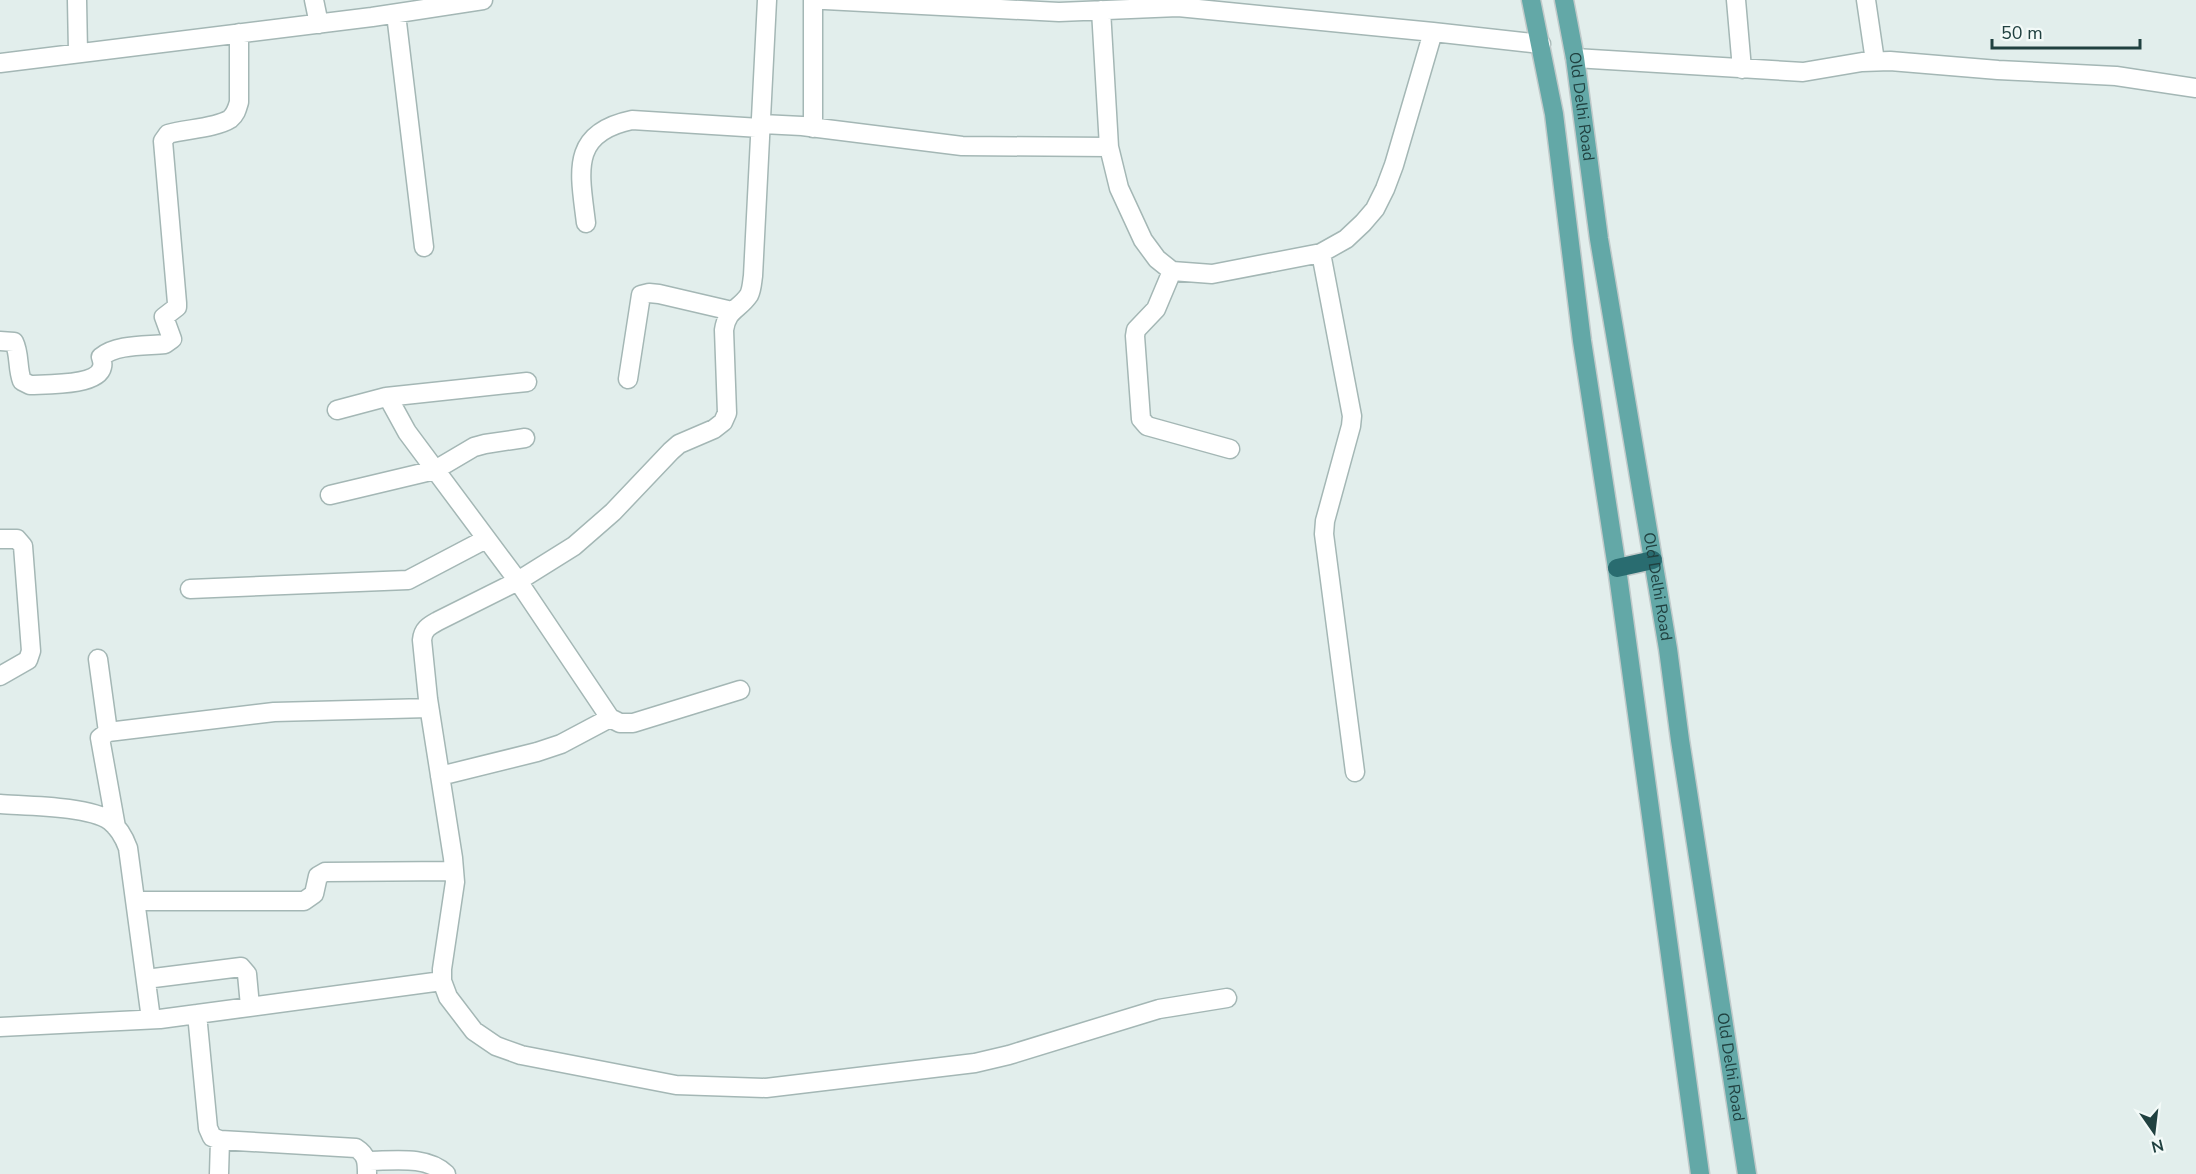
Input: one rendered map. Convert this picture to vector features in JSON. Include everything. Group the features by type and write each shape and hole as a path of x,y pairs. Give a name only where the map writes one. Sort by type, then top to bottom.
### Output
{"highway":[{"path":"1617,568 1653,560"}],"main road":[{"name":"Old Delhi Road","path":"1532,0 1554,114 1582,341 1617,568 1700,1174"},
{"name":"Old Delhi Road","path":"1564,0 1575,58 1599,239 1653,560 1747,1174"}],"street":[{"path":"77,0 78,52"},
{"path":"314,0 319,24"},
{"path":"0,63 396,14 443,4 483,0"},
{"path":"767,0 751,289 748,297 732,310 726,319 724,330 727,413 723,422 714,429 679,444 604,520 574,546 518,581 428,626 423,632 429,708 455,882 442,981 448,997 474,1031 496,1047 521,1056 676,1085 724,1088 791,1086 975,1063 1009,1055 1159,1009 1227,998"},
{"path":"813,0 813,128"},
{"path":"826,0 1059,12 1188,8 1541,44"},
{"path":"1736,0 1742,69"},
{"path":"1866,0 1875,61"},
{"path":"1101,10 1108,147 1119,188 1143,240 1157,259 1172,270 1212,274 1321,253 1346,239 1363,223 1375,209 1395,165 1433,32"},
{"path":"396,14 424,247"},
{"path":"0,341 14,342 22,381 30,386 90,380 98,374 102,367 101,357 107,352 170,342 172,339 165,322 177,303 163,141 168,134 217,123 229,119 236,112 239,102 239,33"},
{"path":"1575,58 1803,72 1875,61 2116,76 2196,88"},
{"path":"586,223 581,161 587,145 599,131 614,123 632,120 813,128 962,146 1108,147"},
{"path":"1321,253 1352,416 1325,521 1324,534 1355,772"},
{"path":"1172,270 1156,309 1136,330 1141,418 1147,426 1230,449"},
{"path":"628,379 641,295 659,294 732,310"},
{"path":"337,410 386,397 527,382"},
{"path":"386,397 407,432 518,581 610,718 620,723 633,723 740,690"},
{"path":"330,495 435,470 474,447 525,438"},
{"path":"0,539 17,539 23,546 31,644 28,660 0,676"},
{"path":"190,589 408,579 486,539"},
{"path":"98,659 108,732"},
{"path":"116,827 100,738 108,732 274,712 429,708"},
{"path":"440,776 537,753 570,740 610,718"},
{"path":"0,804 92,813 109,820 123,834 128,848 151,1019"},
{"path":"135,901 304,901 314,894 318,876 325,872 454,871"},
{"path":"146,979 241,967 247,974 250,1006"},
{"path":"0,1027 151,1019 442,981"},
{"path":"197,1014 208,1128 212,1137 220,1140 356,1148 364,1153 367,1167 426,1162 446,1174"},
{"path":"219,1174 220,1140"}]}
